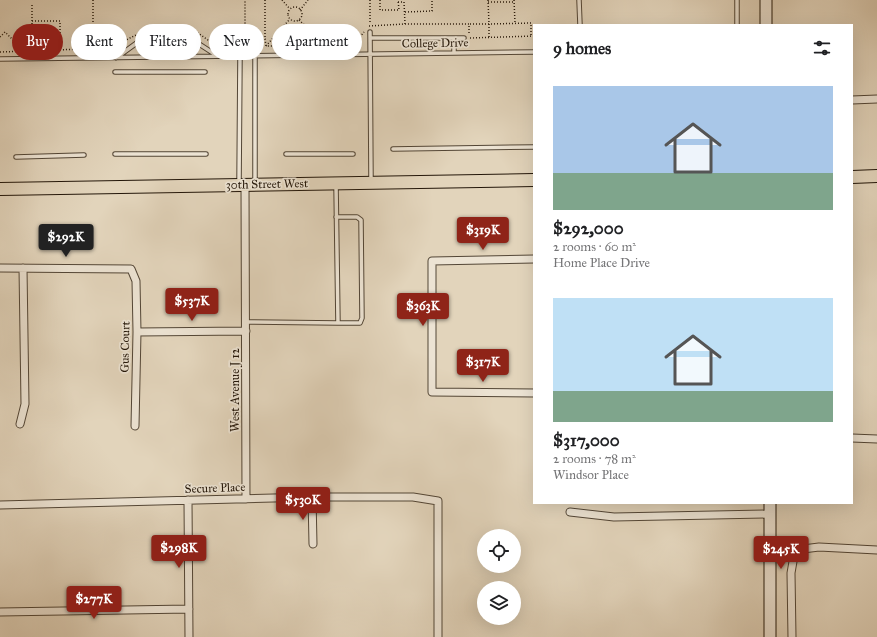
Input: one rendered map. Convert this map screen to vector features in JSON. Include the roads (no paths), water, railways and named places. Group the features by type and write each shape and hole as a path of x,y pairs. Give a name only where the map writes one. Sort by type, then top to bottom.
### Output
{"main road":[{"path":"853,177 877,176"},
{"name":"30th Street West","path":"0,189 533,180"}],"street":[{"path":"766,0 766,24"},
{"path":"853,100 877,99"},
{"name":"West Avenue J 12","path":"246,185 246,499"},
{"path":"533,259 432,261 432,392 533,393"},
{"path":"0,268 23,268 25,404 20,424"},
{"name":"Gus Court","path":"23,268 131,269 136,281 137,332 135,426"},
{"path":"137,332 246,331"},
{"path":"853,438 877,439"},
{"path":"312,497 313,544"},
{"name":"Secure Place","path":"0,505 312,497 413,497 438,501 438,637"},
{"path":"188,500 189,637"},
{"path":"570,512 614,517 770,508 770,637"},
{"path":"792,637 791,573 795,550 819,547 877,550"},
{"path":"0,612 188,609"}],"lane":[{"path":"579,0 580,24"},
{"path":"736,0 737,24"},
{"path":"370,32 371,183"},
{"path":"370,38 464,38"},
{"path":"454,38 454,53"},
{"path":"127,50 138,42 196,42 209,51"},
{"name":"College Drive","path":"264,56 533,52"},
{"name":"College Drive","path":"127,59 209,56"},
{"name":"College Drive","path":"0,59 71,59"},
{"path":"240,60 246,185"},
{"path":"246,185 255,60"},
{"path":"115,72 205,72"},
{"path":"393,149 533,148"},
{"path":"115,154 206,154"},
{"path":"286,154 354,154"},
{"path":"16,157 84,155"},
{"path":"336,184 338,322"},
{"path":"246,322 360,322 362,318 360,220 357,217 336,217"}]}
